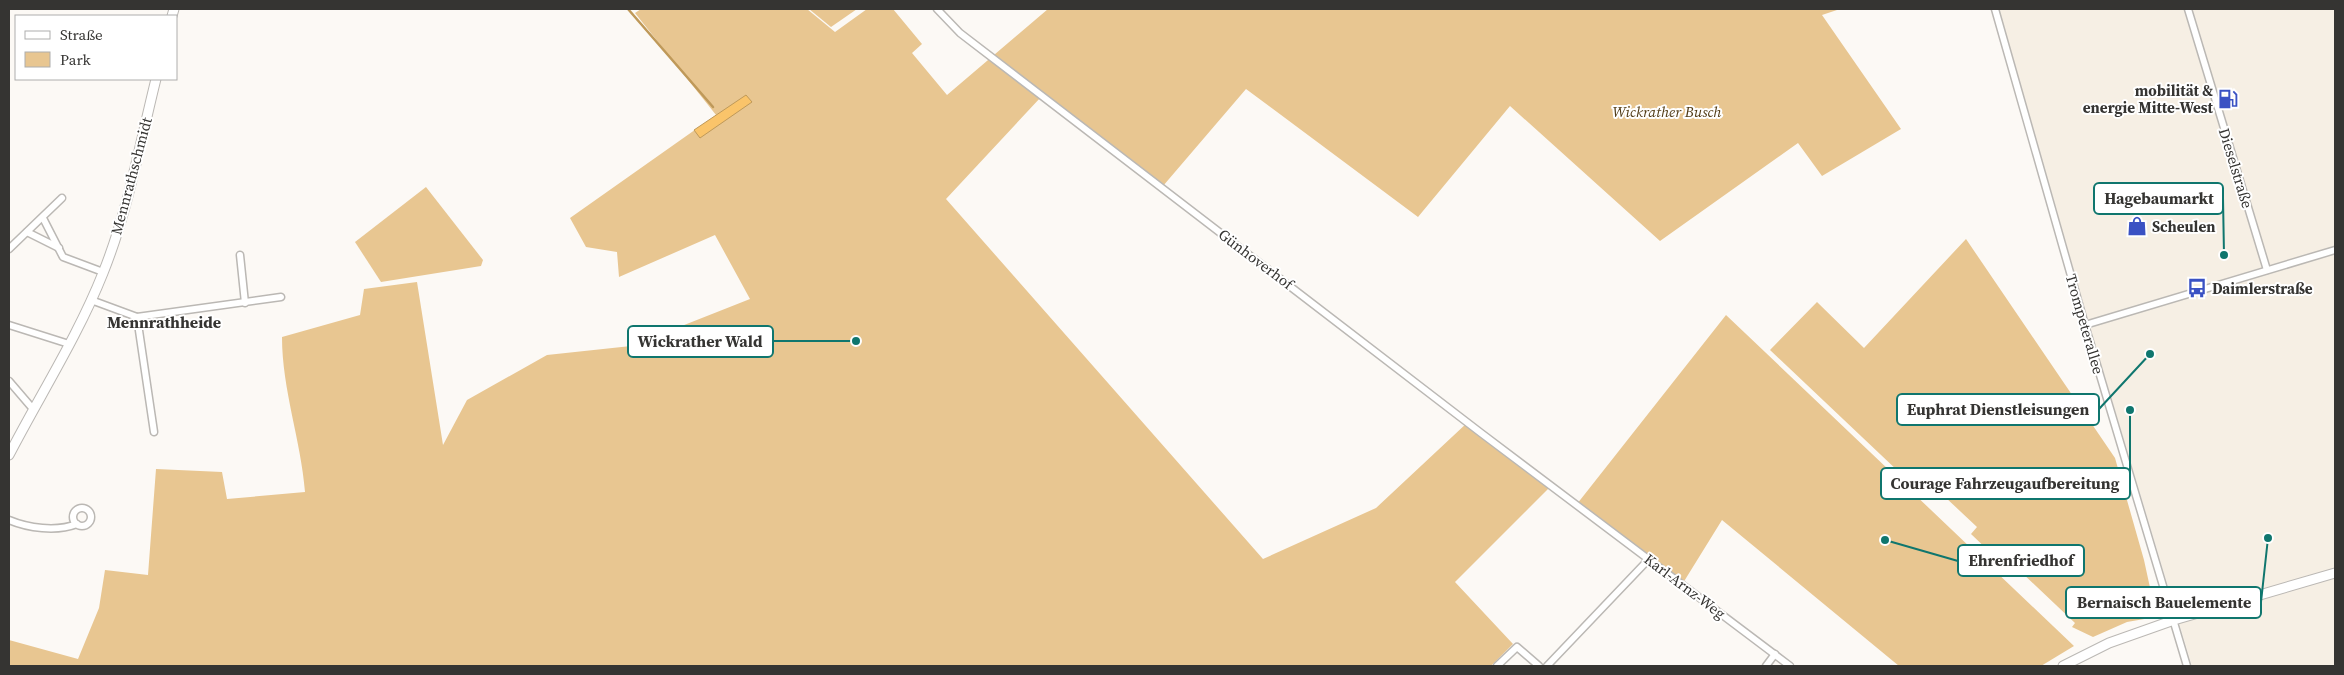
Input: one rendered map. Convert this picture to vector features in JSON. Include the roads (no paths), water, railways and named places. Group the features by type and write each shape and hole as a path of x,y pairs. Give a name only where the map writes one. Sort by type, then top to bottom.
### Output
{"street":[{"name":"Günhoverhof","path":"937,9 960,33 1578,506"},
{"name":"Trompeterallee","path":"1995,9 2085,325 2187,666"},
{"name":"Dieselstraße","path":"2188,9 2267,270"},
{"name":"Mennrathschmidt","path":"9,455 69,344 104,272 124,210 156,80"},
{"path":"9,249 62,198"},
{"path":"43,218 63,257 104,272"},
{"path":"27,232 59,248"},
{"path":"2085,325 2335,250"},
{"path":"240,255 245,303"},
{"path":"91,300 137,317 281,297"},
{"path":"137,317 154,432"},
{"path":"9,325 69,344"},
{"path":"9,381 33,409"},
{"name":"Karl-Arnz-Weg","path":"1578,506 1790,666"},
{"path":"9,520 38,528 70,527 77,524"},
{"path":"1547,666 1650,559"},
{"path":"2063,666 2109,643 2174,620 2335,573"},
{"path":"1497,666 1517,647 1538,666"},
{"path":"1766,666 1775,654"}],"waterway":[{"path":"628,9 713,107"}],"place":[{"name":"mobilität & energie Mitte-West","path":"2228,99"},
{"name":"Scheulen","path":"2137,226"},
{"name":"Hagebaumarkt","path":"2224,255"},
{"name":"Daimlerstraße","path":"2197,288"},
{"name":"Wickrather Wald","path":"856,341"},
{"name":"Euphrat Dienstleisungen","path":"2150,354"},
{"name":"Courage Fahrzeugaufbereitung","path":"2130,410"},
{"name":"Bernaisch Bauelemente","path":"2268,538"},
{"name":"Ehrenfriedhof","path":"1885,540"}],"district":[{"name":"Mennrathheide","path":"164,322"}],"park label":[{"name":"Wickrather Busch","path":"1667,111"}]}
